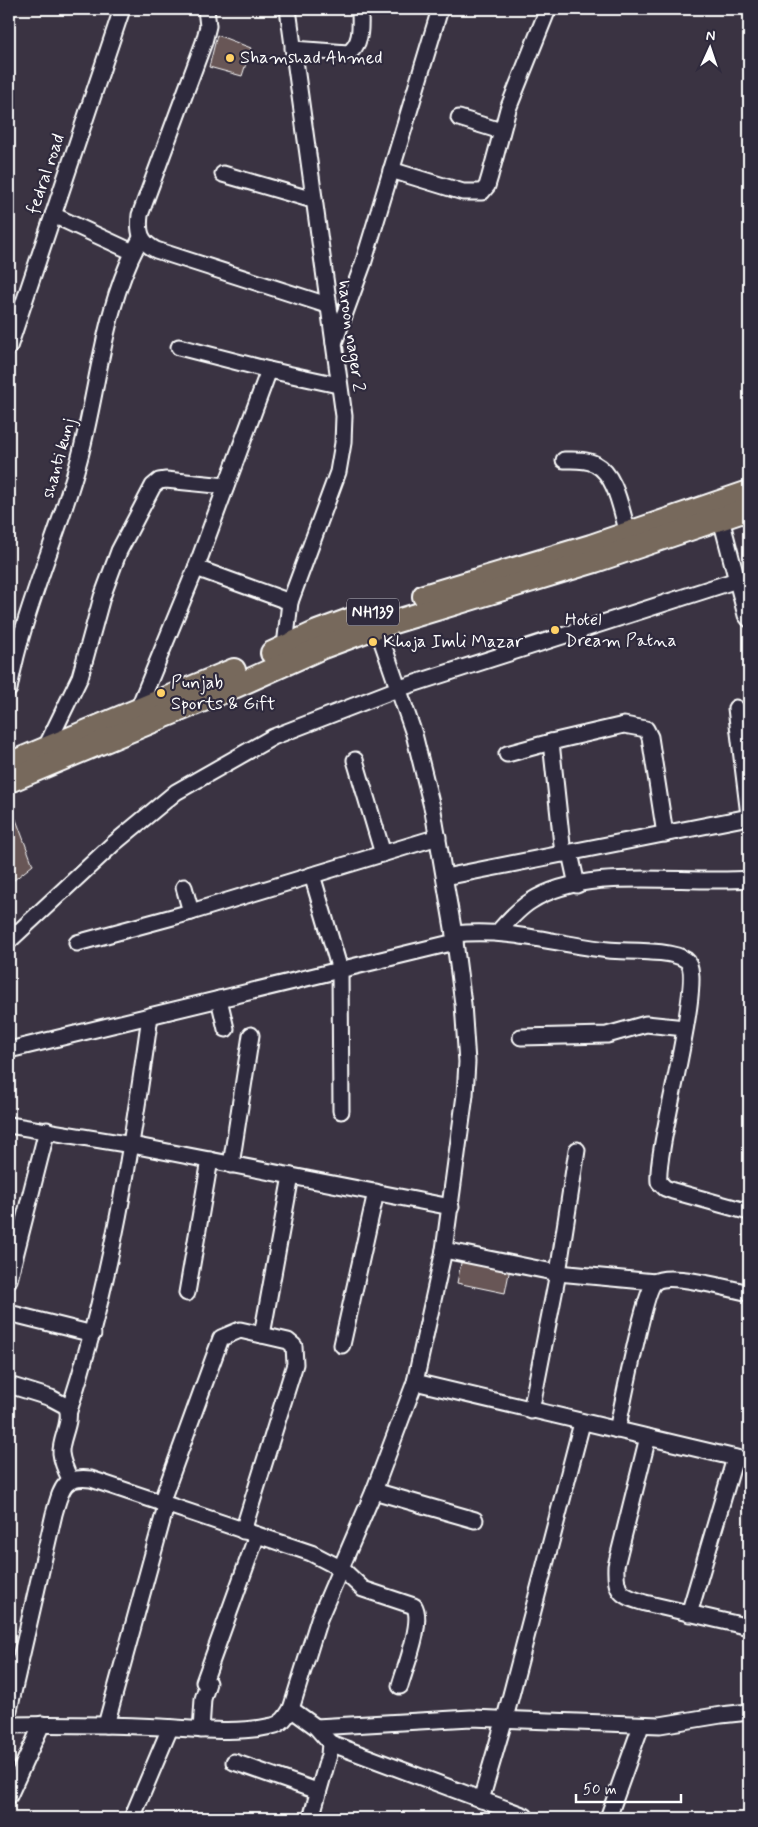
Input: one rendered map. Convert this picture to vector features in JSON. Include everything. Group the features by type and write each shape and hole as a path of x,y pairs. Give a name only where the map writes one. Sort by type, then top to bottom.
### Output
{"highway":[{"name":"NH139","path":"9,782 225,692 293,652 317,632 372,612 628,534 749,492"},
{"name":"NH139","path":"9,764 219,677 293,652 595,561 749,508"}],"street":[{"path":"206,9 208,26 204,42 140,215 138,226 141,238 146,245 156,250 327,305"},
{"name":"haroon nager 2","path":"288,9 338,385 344,416 343,443 338,472 290,602 286,636 293,652"},
{"path":"293,48 348,53 355,49 358,43 360,9"},
{"path":"333,347 363,264 440,9"},
{"path":"391,170 463,192 482,192 487,186 501,131 548,9"},
{"name":"fedral road","path":"9,347 121,11"},
{"path":"459,118 501,131"},
{"path":"222,174 313,200"},
{"path":"53,215 133,252"},
{"name":"shanti kunj","path":"9,689 22,633 78,462 90,417 117,290 141,238"},
{"path":"180,347 269,370 338,385"},
{"path":"138,709 196,568 269,370"},
{"path":"564,460 585,461 595,464 606,473 612,483 628,534"},
{"path":"45,748 80,677 100,606 119,551 153,486 159,481 166,480 226,486"},
{"path":"721,519 746,615 749,619"},
{"path":"196,568 290,602"},
{"path":"9,942 112,845 176,792 273,737 400,688 737,580"},
{"path":"9,1725 106,1725 201,1730 273,1726 284,1721 291,1709 319,1619 374,1491 415,1382 444,1250 465,1095 466,1062 455,938 428,787 400,688 377,627"},
{"path":"445,877 749,816 736,708"},
{"path":"507,754 624,725 646,729 650,737 664,834"},
{"path":"551,742 567,853 577,885"},
{"path":"355,760 383,854"},
{"path":"77,943 191,912 438,837"},
{"path":"312,875 340,970 341,1111"},
{"path":"498,932 515,913 532,900 577,885 629,879 706,882 749,879"},
{"path":"184,887 191,912"},
{"path":"9,1050 340,970 455,938 498,932 520,934 606,950 675,955 691,964 692,975 685,1028 660,1156 660,1182 665,1188 673,1191 749,1212"},
{"path":"219,999 226,1029"},
{"path":"70,1479 64,1466 61,1452 69,1411 92,1334 114,1247 132,1145 150,1016"},
{"path":"521,1037 607,1035 646,1024 685,1028"},
{"path":"231,1164 251,1035"},
{"path":"9,1125 132,1145 451,1206"},
{"path":"9,1280 47,1130"},
{"path":"531,1411 558,1274 577,1150"},
{"path":"187,1293 210,1160"},
{"path":"262,1335 291,1176"},
{"path":"342,1345 376,1192"},
{"path":"444,1250 558,1274 655,1282 662,1279 688,1281 749,1293"},
{"path":"617,1430 644,1310 650,1289 655,1282"},
{"path":"9,1313 92,1334"},
{"path":"106,1725 163,1504 222,1338 240,1330 288,1341 294,1346 296,1364 250,1533 206,1682 201,1730"},
{"path":"415,1382 742,1460 689,1614"},
{"path":"9,1385 50,1398 61,1403 69,1411"},
{"path":"481,1800 505,1718 582,1423"},
{"path":"648,1438 616,1566 615,1581 620,1592 629,1598 749,1627"},
{"path":"9,1710 54,1514 60,1495 70,1479 79,1477 91,1479 311,1554 342,1569 363,1589 408,1603 417,1610 418,1624 400,1686"},
{"path":"374,1491 475,1520"},
{"path":"291,1709 316,1727 330,1743 525,1816"},
{"path":"316,1727 432,1719 505,1718 641,1726 749,1712"},
{"path":"9,1796 42,1724"},
{"path":"608,1818 641,1726"},
{"path":"132,1818 170,1728"},
{"path":"310,1818 329,1755 330,1743"},
{"path":"234,1762 317,1792"}],"building":[{"name":"Shamshad Ahmed","path":"217,35 251,48 242,76 209,67"},
{"path":"14,814 33,865 9,884 9,816"},
{"path":"462,1258 510,1268 505,1293 457,1283"}],"place":[{"name":"Shamshad Ahmed","path":"230,58"},
{"name":"Hotel Dream Patna","path":"555,630"},
{"name":"Khoja Imli Mazar","path":"373,642"},
{"name":"Punjab Sports & Gift","path":"161,693"}]}
